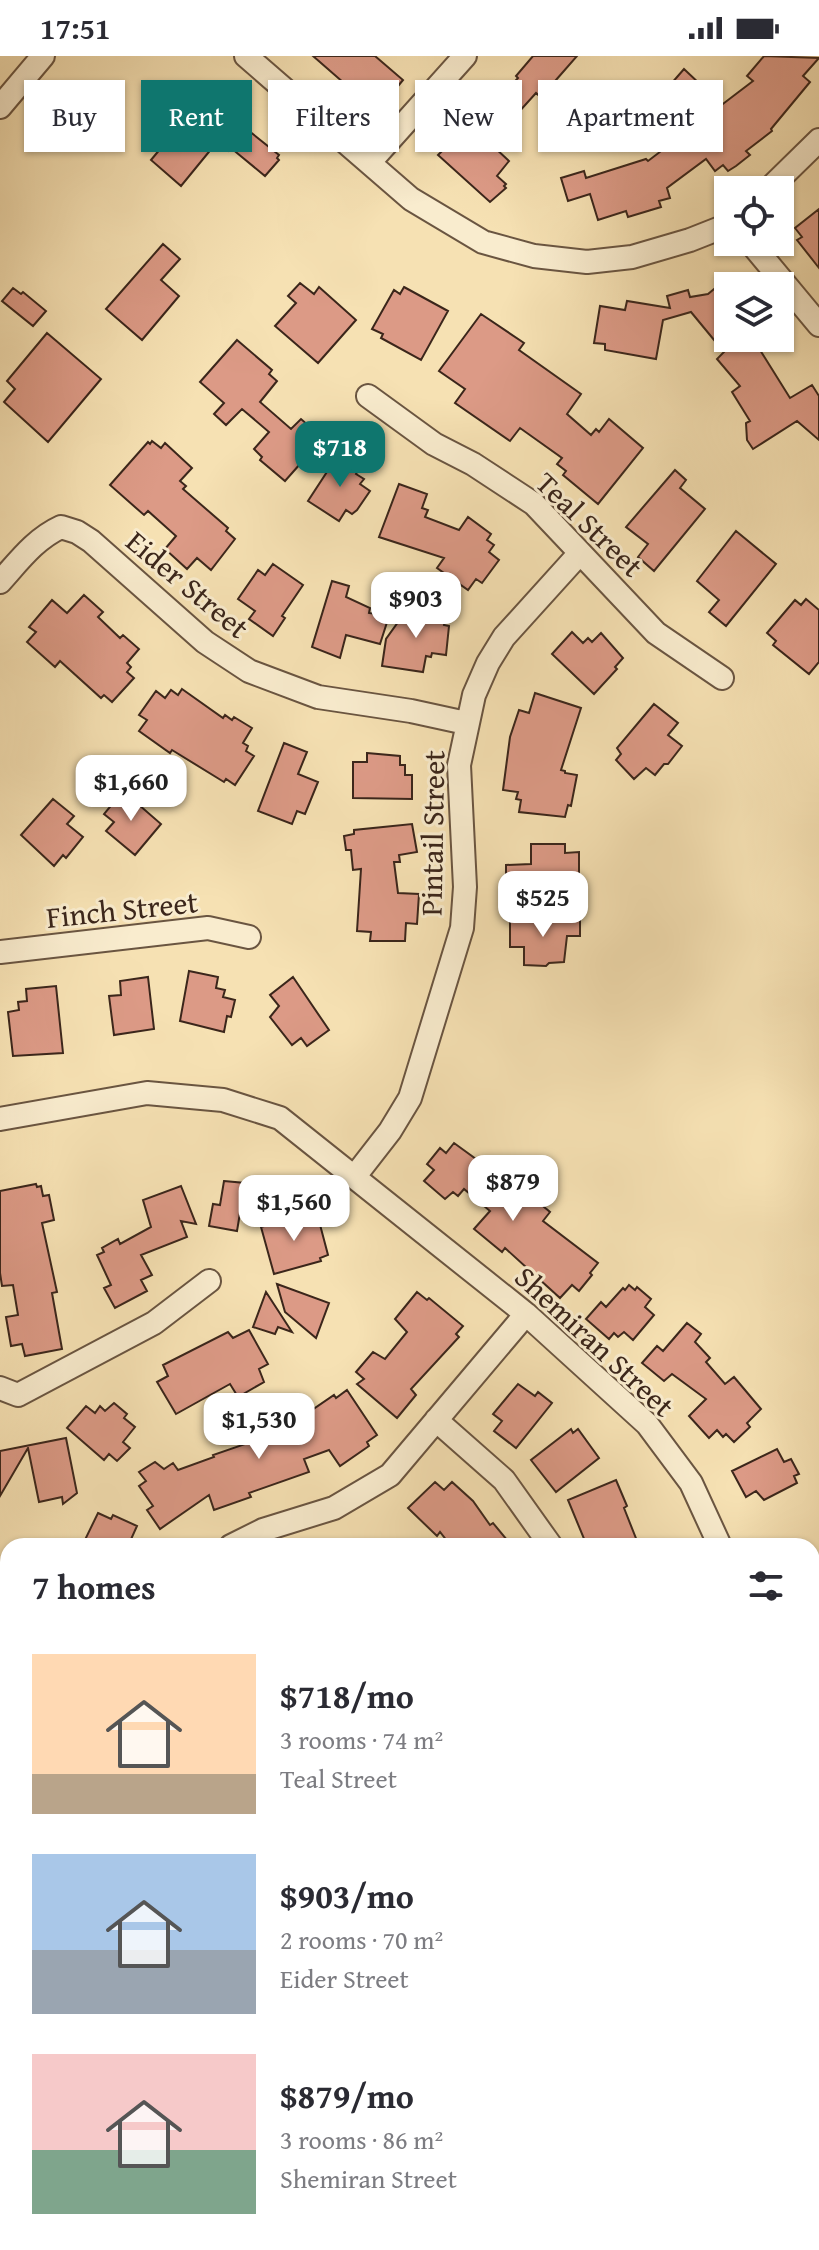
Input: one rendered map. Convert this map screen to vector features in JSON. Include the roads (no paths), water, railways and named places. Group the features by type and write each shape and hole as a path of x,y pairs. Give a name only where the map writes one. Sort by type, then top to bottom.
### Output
{"street":[{"path":"0,107 43,56"},
{"path":"246,56 411,199 483,242 534,256 587,262 632,257 714,231"},
{"path":"370,162 465,56"},
{"path":"782,176 819,140"},
{"path":"762,256 819,325"},
{"name":"Teal Street","path":"368,396 434,444 473,464 534,504 656,633 722,678"},
{"name":"Eider Street","path":"0,582 45,534 61,527 91,541 205,642 249,671 318,697 466,723"},
{"name":"Pintail Street","path":"355,1176 390,1131 410,1098 462,928 465,887 459,765 466,723 488,663 504,637 580,553"},
{"name":"Finch Street","path":"0,952 208,928 249,937"},
{"name":"Shemiran Street","path":"0,1119 147,1093 223,1100 280,1118 526,1314 647,1424 691,1483 716,1538"},
{"path":"0,1388 18,1395 154,1323 209,1281"},
{"path":"247,1538 334,1508 390,1475 526,1314"},
{"path":"436,1420 504,1480 545,1538"}]}
